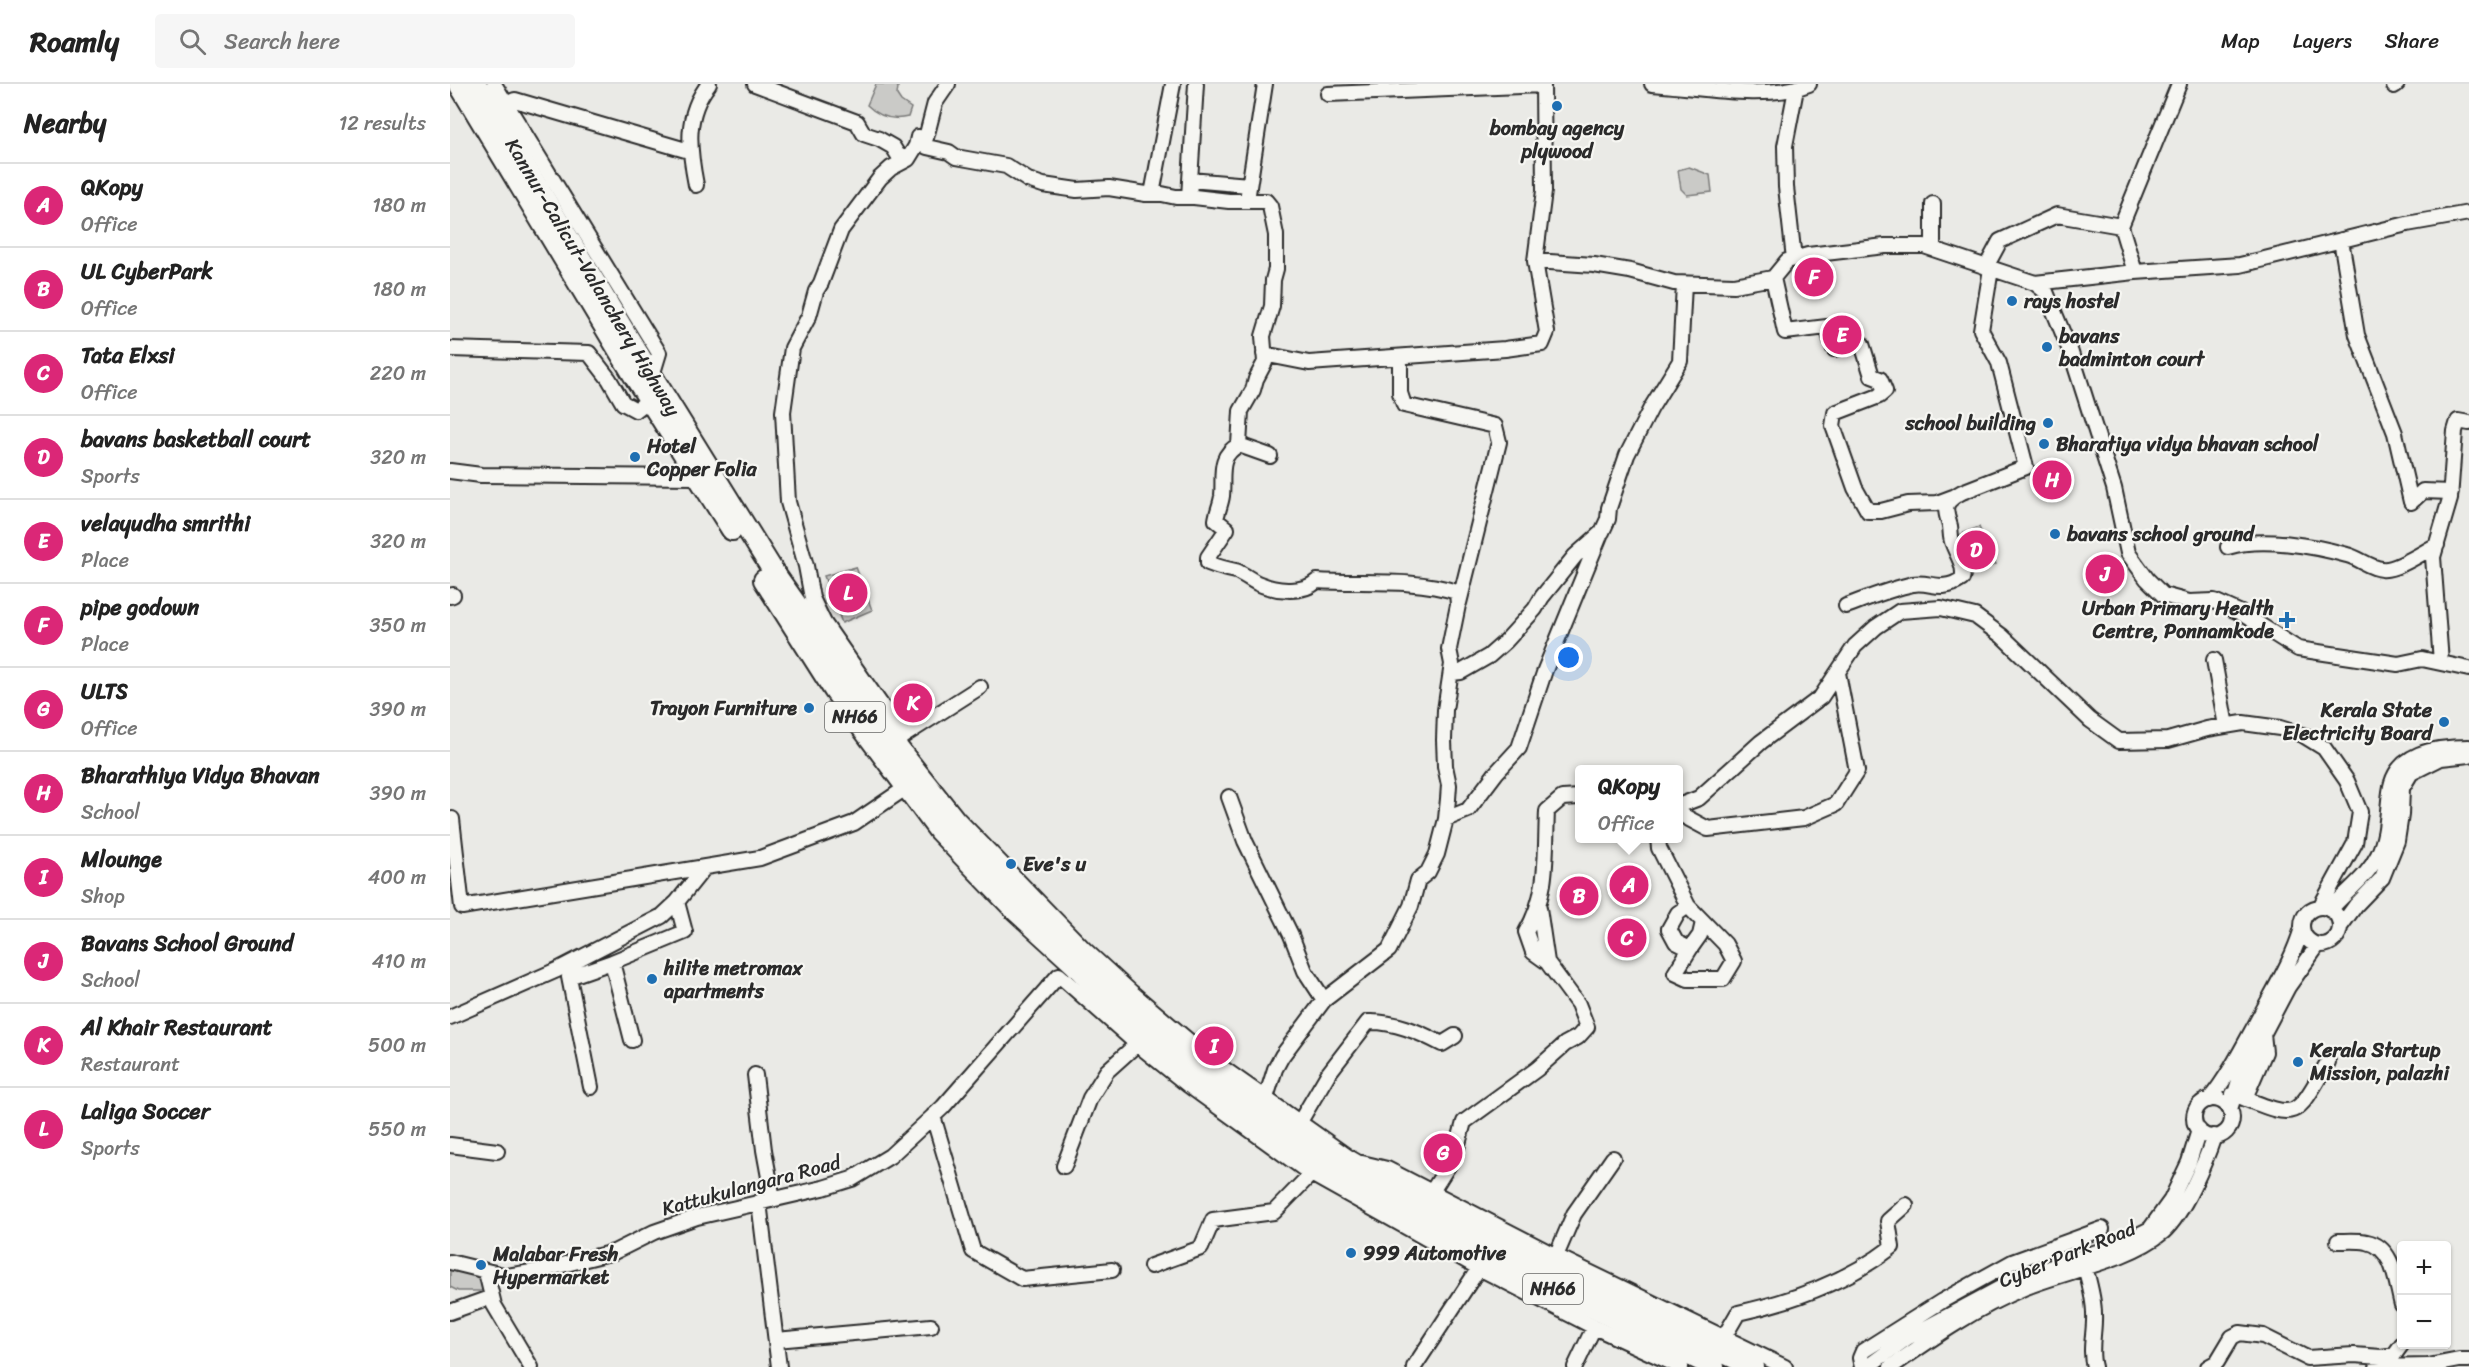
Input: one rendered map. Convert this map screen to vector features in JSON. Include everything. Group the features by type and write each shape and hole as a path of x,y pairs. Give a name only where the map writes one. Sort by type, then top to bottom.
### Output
{"highway":[{"name":"Kannur-Calicut-Valanchery Highway","path":"459,84 649,400 834,690 939,831 1016,911 1074,964 1113,1005 1196,1074 1336,1173 1445,1236 1713,1353 1753,1367"},
{"name":"Kannur-Calicut-Valanchery Highway","path":"476,84 652,376 775,574 899,739 955,820 1083,952 1209,1062 1346,1159 1447,1218 1713,1353"}],"street":[{"path":"494,84 659,353 652,376"},
{"path":"696,185 689,151 691,118 699,96 709,84"},
{"path":"755,84 857,122 864,134 886,143 893,147 898,155 908,159"},
{"path":"918,137 926,138 935,103 948,84"},
{"path":"1152,194 1173,84"},
{"path":"1189,197 1196,84"},
{"path":"1247,200 1265,84"},
{"path":"1652,84 1763,92 1803,87 1785,146 1786,187 1794,259"},
{"path":"2135,272 2121,226 2179,84"},
{"path":"1264,354 1309,363 1400,357 1542,344 1548,332 1535,261 1545,191 1543,85 1328,94"},
{"path":"450,88 468,117 480,119"},
{"path":"506,104 515,100 689,151"},
{"path":"918,137 916,146 908,159 891,168 880,178 841,230 816,291 809,316 796,335 783,412 788,502 806,566 812,598 824,622 891,719 899,739 980,687"},
{"path":"918,137 927,147 949,152 956,157 1006,166 1028,180 1043,185 1077,190 1109,188 1229,201 1266,201 1270,206 1276,235 1276,269 1273,280 1272,306 1263,336 1263,367 1241,411 1239,445"},
{"path":"1190,180 1249,185"},
{"path":"1933,204 1933,249"},
{"path":"2035,283 2135,272 2240,265 2407,224 2469,213"},
{"path":"1773,278 1785,332 1827,327 1834,349 1856,343 1862,344 1872,376 1880,379 1885,391 1879,396 1835,413 1833,426 1855,488 1868,511 1881,511 1908,504 1937,503 1979,484 2026,467 2000,367 1981,330 1989,268 2000,242 2057,215 2121,226"},
{"path":"2341,240 2357,335 2395,434 2411,502 2423,491 2451,492"},
{"path":"1535,261 1594,265 1684,284 1734,285 1773,278 1787,261 1808,255 1885,246 1924,246 2035,283 2046,292 2071,353 2114,488 2128,553 2163,595 2189,602 2214,601 2241,613 2298,649 2398,664 2415,659 2441,662 2469,669"},
{"path":"1446,819 1468,810 1496,773 1520,748 1545,670 1608,519 1609,508 1627,455 1651,408 1680,361 1684,284"},
{"path":"450,349 589,353 609,379 623,403 636,410 649,400"},
{"path":"1265,1101 1282,1056 1324,1000 1389,950 1411,906 1418,880 1428,872 1437,854 1446,819 1449,785 1443,751 1445,710 1452,664 1449,650 1458,605 1500,442 1495,426 1404,405 1400,393 1400,357"},
{"path":"2441,662 2433,557 2451,492 2455,431 2458,421 2469,423"},
{"path":"1270,456 1239,445 1230,450 1226,458 1222,480 1222,499 1216,520 1227,529 1208,557 1208,563 1236,572 1274,589 1302,588 1317,581 1356,581 1443,587 1457,592 1458,605"},
{"path":"450,471 482,475 698,477"},
{"path":"1846,606 1915,584 1937,587 1956,583 1962,579 1962,566 1953,544 1945,512 1953,497"},
{"path":"1451,673 1461,672 1489,656 1506,641 1535,609 1575,556 1602,532"},
{"path":"2228,547 2242,542 2265,542 2311,548 2348,555 2382,569 2395,567 2437,545"},
{"path":"1683,804 1699,798 1761,742 1821,697 1855,646 1876,627 1900,610 1941,608 1975,616 2025,656 2090,720 2119,741 2168,740 2207,729 2252,724 2280,728 2303,735 2324,748 2347,781 2360,812 2355,843 2325,908"},
{"path":"2214,660 2226,726"},
{"path":"1683,816 1708,829 1804,818 1836,804 1857,771 1838,673"},
{"path":"2325,908 2362,880 2378,855 2386,832 2390,789 2397,771 2411,758 2426,751 2469,747"},
{"path":"2302,928 2307,939 2318,945 2324,945 2335,939 2340,927 2382,878 2397,841 2402,788 2411,773 2441,758 2469,755"},
{"path":"450,820 452,819 462,908 760,858 855,822 907,787"},
{"path":"1229,797 1245,841 1291,935 1305,971 1324,1000"},
{"path":"1431,1193 1455,1155 1464,1122 1537,1069 1565,1044 1578,1037 1587,1027 1578,1004 1547,962 1538,906 1547,866 1547,811 1562,798 1575,797"},
{"path":"1658,843 1688,906 1725,944 1734,961 1723,979 1688,979 1675,973 1700,935 1703,922"},
{"path":"450,1017 557,970 662,916 677,902 705,867"},
{"path":"591,1087 569,977 685,932 677,902"},
{"path":"1688,906 1678,913 1669,929 1676,942 1690,949"},
{"path":"1867,1367 1907,1338 2019,1278 2118,1245 2150,1228 2171,1200 2190,1162 2199,1130 2196,1123 2196,1112 2224,1081 2297,945 2304,916 2314,908 2325,908 2336,915 2340,927"},
{"path":"2230,1109 2239,1096 2263,1034 2288,987 2318,945"},
{"path":"612,962 632,1040"},
{"name":"Kattukulangara Road","path":"450,1262 507,1276 538,1271 614,1252 654,1232 696,1217 824,1188 852,1179 890,1156 933,1116 1059,975 1137,1044"},
{"path":"1298,1125 1328,1074 1368,1022 1383,1021 1425,1035 1442,1044 1455,1036"},
{"path":"1064,1166 1096,1089 1107,1071 1137,1044 1188,1085 1311,1174 1479,1268 1676,1366"},
{"path":"2239,1096 2280,1112 2289,1113 2305,1102 2328,1062"},
{"path":"755,1075 764,1150 773,1198"},
{"path":"2199,1130 2214,1137 2226,1132 2232,1121 2230,1109 2221,1101 2209,1100"},
{"path":"933,1116 973,1251 1022,1279 1112,1270"},
{"name":"Cyber Park Road","path":"1891,1367 1956,1324 2023,1288 2152,1241 2165,1230 2186,1199 2206,1160 2214,1137"},
{"path":"450,1145 496,1150"},
{"path":"1556,1256 1574,1215 1613,1158"},
{"path":"1346,1159 1387,1169 1556,1256 1713,1353 1785,1367"},
{"path":"1151,1266 1201,1248 1213,1220 1274,1212 1311,1174"},
{"path":"759,1202 779,1367"},
{"path":"1713,1353 1738,1313 1779,1304 1856,1272 1892,1247 1888,1221 1906,1204"},
{"path":"1862,1367 1860,1358 1863,1351 1942,1301 2012,1262 2102,1229"},
{"path":"2338,1241 2367,1242 2377,1245 2385,1252 2393,1268 2400,1295"},
{"path":"2085,1267 2093,1302 2091,1357 2094,1367"},
{"path":"1414,1367 1479,1268"},
{"path":"486,1272 494,1305 531,1367"},
{"path":"450,1312 492,1297"},
{"path":"776,1340 931,1326"},
{"path":"1575,1367 1594,1327"},
{"path":"2208,1367 2217,1362 2232,1337 2240,1333 2263,1336 2323,1364 2360,1364 2369,1367"},
{"path":"2323,1364 2354,1355 2381,1357 2394,1355 2398,1349"},
{"path":"2378,1367 2428,1366 2469,1360"}],"shaded area":[{"path":"876,84 896,84 897,95 911,108 908,117 886,117 867,105"},
{"path":"1689,167 1710,175 1712,192 1687,195 1681,189 1678,170"},
{"path":"1979,527 1996,564 1973,574 1957,536"},
{"path":"856,567 872,610 842,623 824,576"},
{"path":"450,1268 482,1276 487,1291 458,1291 450,1287"}],"place":[{"name":"bombay agency plywood","path":"1557,106"},
{"name":"pipe godown","path":"1814,277"},
{"name":"rays hostel","path":"2012,301"},
{"name":"velayudha smrithi","path":"1842,335"},
{"name":"bavans badminton court","path":"2047,347"},
{"name":"school building","path":"2048,423"},
{"name":"Bharatiya vidya bhavan school","path":"2044,444"},
{"name":"Hotel Copper Folia","path":"635,457"},
{"name":"Bharathiya Vidya Bhavan","path":"2052,480"},
{"name":"bavans school ground","path":"2055,534"},
{"name":"bavans basketball court","path":"1976,550"},
{"name":"Bavans School Ground","path":"2105,574"},
{"name":"Laliga Soccer","path":"848,593"},
{"name":"Urban Primary Health Centre, Ponnamkode","path":"2287,620"},
{"name":"Al Khair Restaurant","path":"913,703"},
{"name":"Trayon Furniture","path":"809,708"},
{"name":"Kerala State Electricity Board","path":"2444,722"},
{"name":"Eve's u","path":"1011,864"},
{"name":"QKopy","path":"1629,885"},
{"name":"UL CyberPark","path":"1579,896"},
{"name":"Tata Elxsi","path":"1627,938"},
{"name":"hilite metromax apartments","path":"652,979"},
{"name":"Mlounge","path":"1214,1046"},
{"name":"Kerala Startup Mission, palazhi","path":"2298,1062"},
{"name":"ULTS","path":"1443,1153"},
{"name":"999 Automotive","path":"1351,1253"},
{"name":"Malabar Fresh Hypermarket","path":"481,1265"}]}
